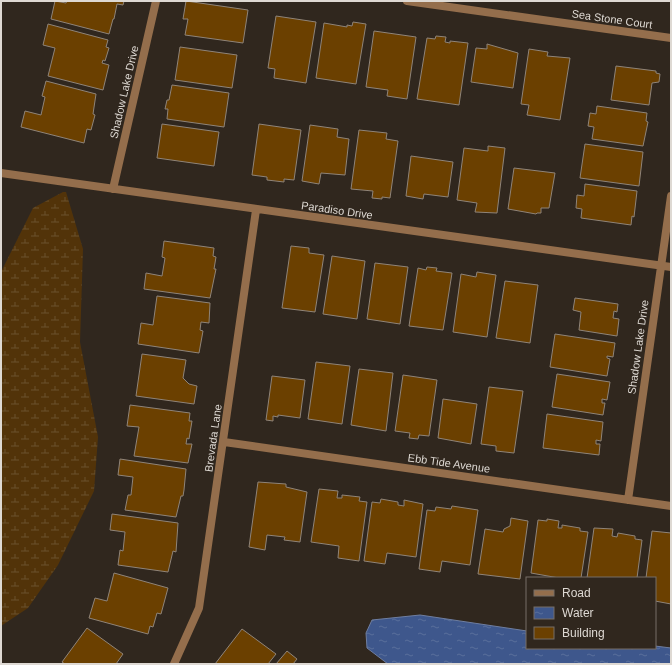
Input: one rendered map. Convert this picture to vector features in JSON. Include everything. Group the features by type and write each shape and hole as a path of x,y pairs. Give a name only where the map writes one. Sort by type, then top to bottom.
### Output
{"street":[{"name":"Shadow Lake Drive","path":"113,189 156,1"},
{"name":"Sea Stone Court","path":"407,1 671,38"},
{"name":"Paradiso Drive","path":"1,173 256,210 671,267"},
{"name":"Shadow Lake Drive","path":"628,500 671,196"},
{"name":"Brevada Lane","path":"174,664 199,608 224,442 256,210"},
{"name":"Ebb Tide Avenue","path":"224,442 671,506"}],"green space":[{"path":"63,192 66,192 83,249 80,342 98,437 94,491 58,565 28,608 1,626 1,272 33,208"}],"water":[{"path":"420,615 526,631 526,649 656,649 656,646 671,648 671,664 388,664 367,648 366,633 372,620"}],"building":[{"path":"55,1 66,3 67,1 124,1 123,5 117,4 109,34 51,19"},
{"path":"186,1 248,10 243,43 185,35 188,19 183,19"},
{"path":"276,16 316,22 306,83 274,78 275,69 268,68"},
{"path":"353,22 366,24 356,84 316,78 324,23 347,27 347,25 352,26"},
{"path":"48,24 108,40 106,47 109,48 105,61 103,60 102,63 109,65 103,90 48,76 55,48 43,45"},
{"path":"374,31 416,37 407,99 387,96 388,90 366,87"},
{"path":"436,36 446,37 445,42 450,43 450,41 468,43 459,105 417,99 427,38 435,39"},
{"path":"487,44 518,53 513,88 471,82 476,48 487,49"},
{"path":"180,47 237,55 232,88 175,80"},
{"path":"529,49 548,52 547,56 570,58 560,120 527,115 529,105 521,104"},
{"path":"616,66 656,71 656,73 660,74 659,82 652,83 649,105 611,100"},
{"path":"46,81 96,94 93,114 95,115 91,130 87,129 84,143 21,127 25,111 41,115 45,97 42,96"},
{"path":"172,85 229,93 224,127 167,119 168,109 165,109 167,100 169,100"},
{"path":"597,106 647,113 646,121 648,122 643,146 592,139 594,127 588,126 590,113 596,114"},
{"path":"162,124 219,132 214,166 157,158"},
{"path":"259,124 301,130 294,180 284,179 284,182 267,180 267,177 252,175"},
{"path":"310,125 338,129 337,137 349,139 345,175 321,173 319,184 302,181"},
{"path":"359,130 387,133 386,139 398,141 390,198 372,198 373,191 351,189"},
{"path":"585,144 643,152 639,186 580,178"},
{"path":"488,146 505,148 497,213 475,212 477,203 457,200 464,148 488,151"},
{"path":"411,156 453,162 448,197 424,194 423,199 406,196"},
{"path":"514,168 555,173 549,208 541,208 541,213 536,214 508,209"},
{"path":"585,184 637,191 634,217 632,216 631,225 581,218 582,209 576,208 577,195 584,196"},
{"path":"164,241 214,248 213,256 216,257 214,269 216,269 210,298 144,289 146,273 162,276 165,258 162,257"},
{"path":"291,246 309,248 309,253 324,255 315,312 282,308"},
{"path":"332,256 365,261 357,319 323,314"},
{"path":"375,263 408,267 400,324 367,319"},
{"path":"427,267 437,268 436,271 452,273 443,330 409,326 418,268 426,270"},
{"path":"477,272 496,275 487,337 453,332 461,274 476,277"},
{"path":"505,281 538,285 530,343 496,338"},
{"path":"157,296 210,303 209,323 201,322 200,330 203,331 199,353 138,344 141,323 153,325"},
{"path":"575,298 618,304 617,312 614,311 613,318 619,319 617,336 579,330 581,312 573,310"},
{"path":"555,334 615,343 613,357 607,356 607,358 610,359 607,376 550,367"},
{"path":"142,354 186,360 183,378 189,384 197,386 194,404 136,396"},
{"path":"316,362 350,366 342,424 308,419"},
{"path":"359,369 393,373 386,431 351,425"},
{"path":"557,374 610,382 607,400 602,399 602,403 605,403 603,415 552,407"},
{"path":"403,375 437,380 429,436 419,435 418,439 409,438 410,433 395,431"},
{"path":"272,376 305,380 300,418 278,415 278,417 273,416 273,421 266,420"},
{"path":"489,387 523,391 514,453 496,451 496,446 481,444"},
{"path":"443,399 477,404 471,444 438,438"},
{"path":"130,405 190,413 189,421 192,421 189,439 187,438 186,444 192,444 188,463 134,456 139,427 127,426"},
{"path":"547,414 603,422 601,441 596,440 596,444 600,444 599,455 543,448"},
{"path":"120,459 186,469 183,496 181,496 176,517 125,510 128,495 131,495 133,477 118,475"},
{"path":"258,482 286,484 286,487 307,492 300,542 284,540 285,537 267,535 265,550 249,547"},
{"path":"319,489 338,491 337,498 342,498 342,495 360,497 359,501 367,502 359,561 338,558 339,546 311,542"},
{"path":"381,499 398,502 398,505 404,506 404,500 423,504 416,557 387,553 385,564 364,561 372,502 380,503"},
{"path":"452,506 478,510 470,565 442,561 440,572 419,569 427,510 435,511 436,507 451,509"},
{"path":"112,514 178,523 176,552 173,551 168,572 118,565 120,550 123,551 125,532 110,530"},
{"path":"511,518 528,521 520,579 478,574 485,529 503,532 504,529 510,526"},
{"path":"547,519 559,521 558,528 562,528 562,525 580,528 580,531 588,532 581,577 553,577 531,573 538,520 547,521"},
{"path":"594,528 613,529 612,536 617,537 618,533 635,536 635,539 642,540 637,577 587,577"},
{"path":"652,531 671,533 671,604 656,601 656,577 646,577"},
{"path":"114,573 168,588 161,614 157,613 153,627 150,626 148,634 89,618 95,598 107,601"},
{"path":"87,628 123,654 116,664 65,664 62,662"},
{"path":"242,629 276,654 268,664 215,664"},
{"path":"287,651 297,659 293,664 276,664"}]}
